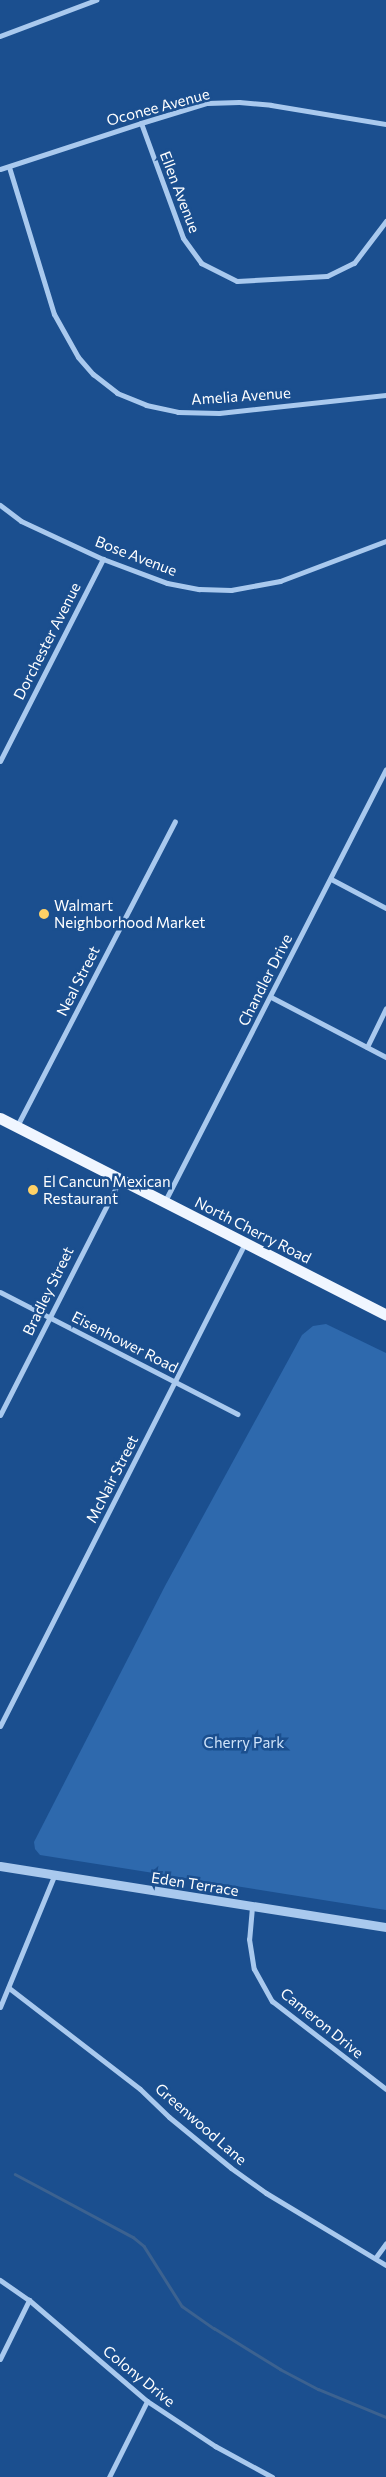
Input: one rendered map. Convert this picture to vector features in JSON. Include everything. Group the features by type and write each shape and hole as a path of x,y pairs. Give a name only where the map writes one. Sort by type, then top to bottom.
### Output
{"main road":[{"name":"North Cherry Road","path":"0,1118 386,1314"}],"street":[{"path":"0,36 96,0"},
{"name":"Oconee Avenue","path":"0,169 140,123 208,104 239,102 271,105 386,124"},
{"name":"Ellen Avenue","path":"140,123 183,238 201,263 237,281 327,276 354,263 386,221"},
{"name":"Amelia Avenue","path":"9,167 58,322 78,357 93,374 117,393 146,405 178,412 219,413 386,395"},
{"name":"Bose Avenue","path":"0,505 21,521 103,559 167,583 199,589 231,590 280,582 386,541"},
{"name":"Dorchester Avenue","path":"0,761 103,559"},
{"name":"Chandler Drive","path":"165,1202 386,769"},
{"name":"Neal Street","path":"17,1126 175,820"},
{"path":"331,879 386,908"},
{"path":"271,997 386,1057"},
{"path":"367,1047 386,1008"},
{"name":"Bradley Street","path":"0,1415 120,1179"},
{"name":"McNair Street","path":"0,1726 245,1243"},
{"name":"Eisenhower Road","path":"0,1292 237,1414"},
{"name":"Eden Terrace","path":"0,1866 252,1908 386,1927"},
{"path":"0,2007 10,1988 54,1876"},
{"name":"Cameron Drive","path":"252,1908 249,1939 254,1969 272,2002 386,2089"},
{"name":"Greenwood Lane","path":"10,1988 140,2089 193,2138 266,2194 376,2257 386,2265"},
{"path":"376,2257 386,2243"},
{"name":"Colony Drive","path":"0,2280 29,2300 147,2401 215,2446 272,2477"},
{"path":"0,2359 29,2300"},
{"path":"109,2477 147,2401"}],"green space":[{"name":"Cherry Park","path":"326,1324 386,1353 386,1910 40,1855 35,1849 34,1842 165,1586 302,1335 313,1326"}],"waterway":[{"path":"15,2174 133,2237 144,2246 182,2306 214,2328 280,2369 318,2389 386,2417"}],"place":[{"name":"Walmart Neighborhood Market","path":"44,914"},
{"name":"El Cancun Mexican Restaurant","path":"33,1190"}]}
